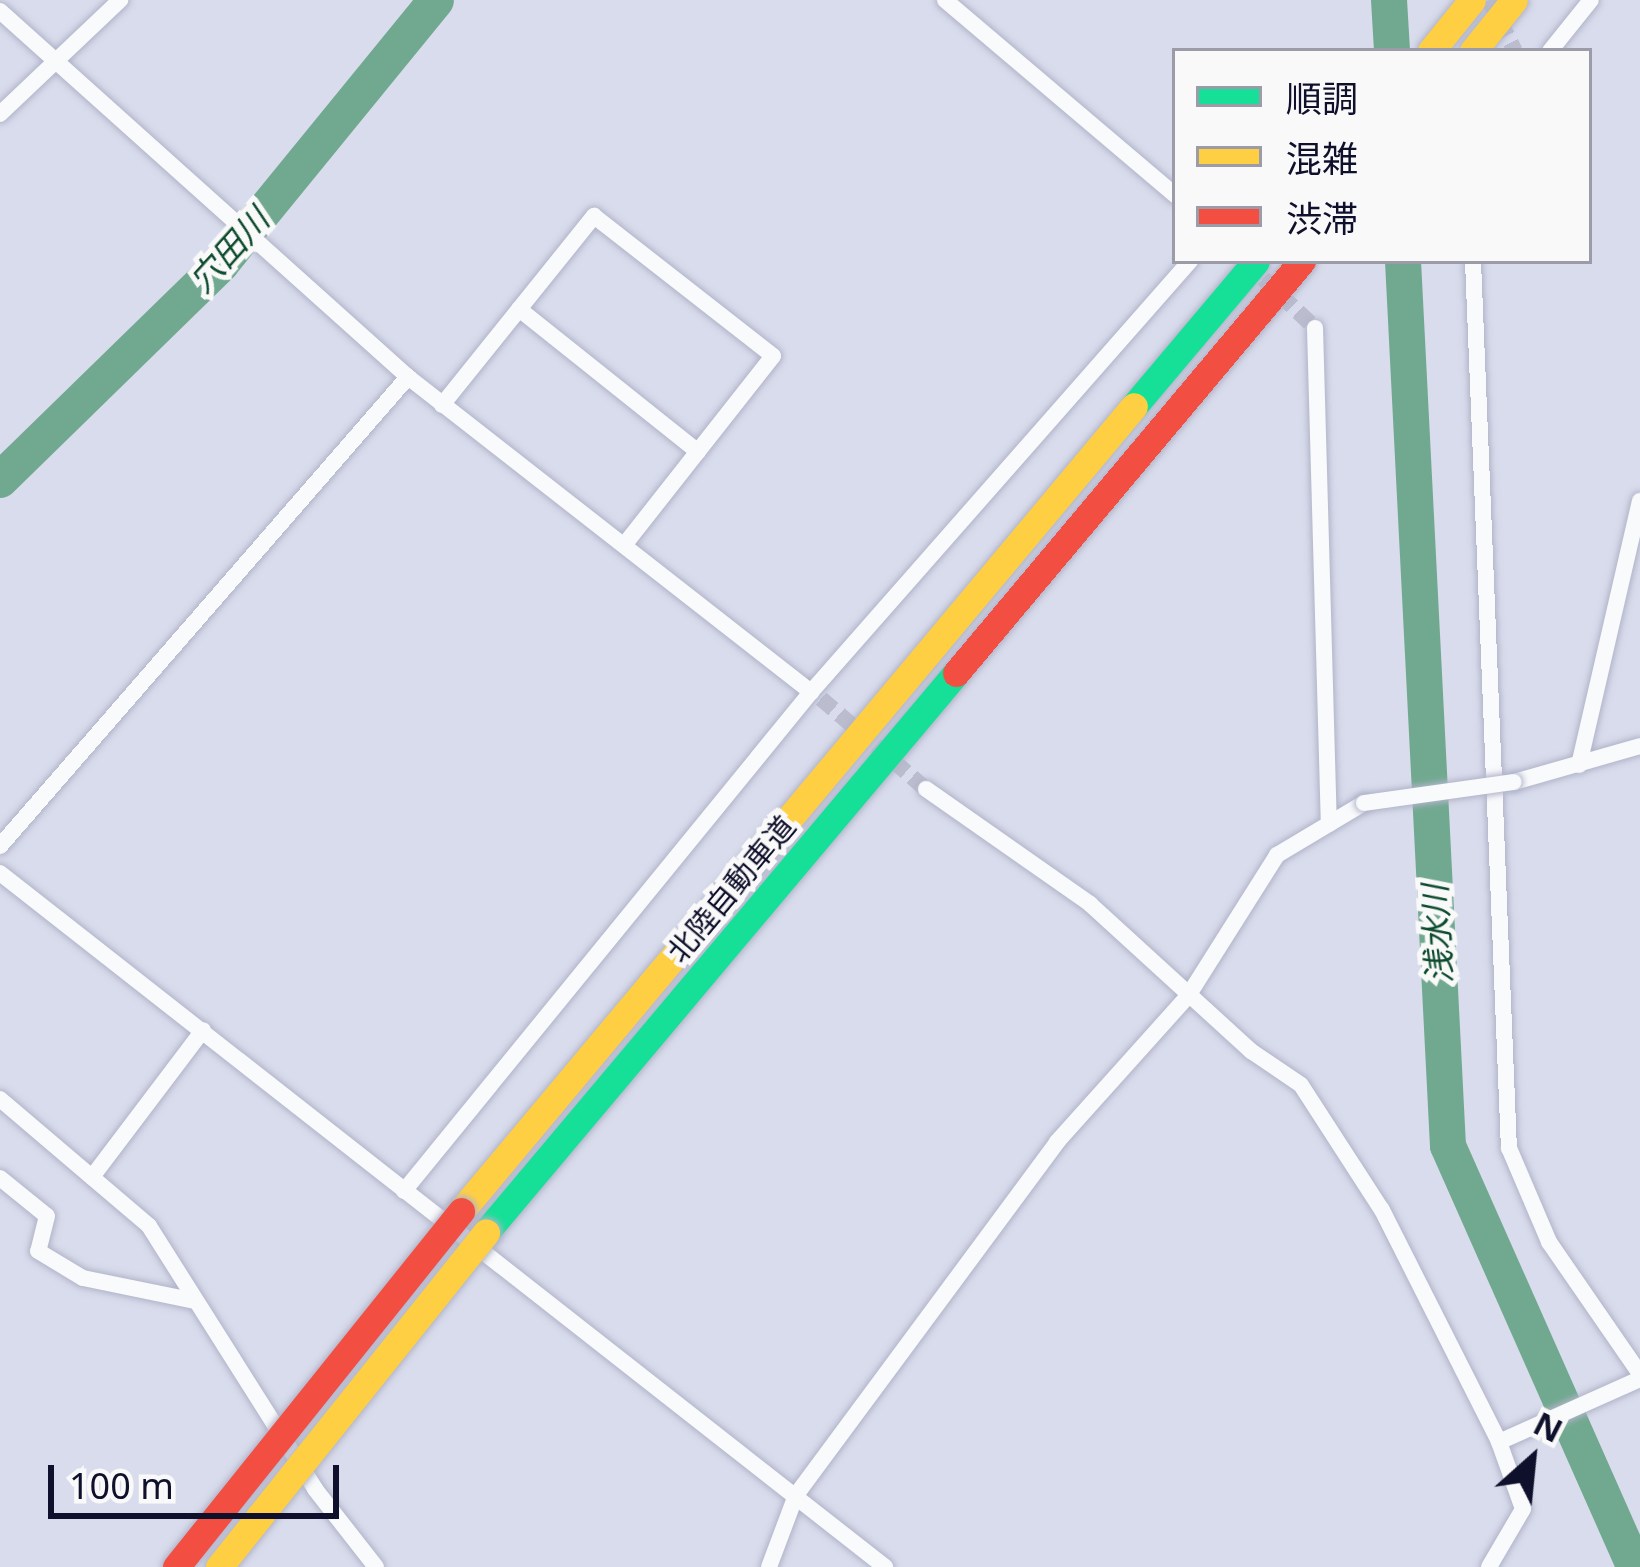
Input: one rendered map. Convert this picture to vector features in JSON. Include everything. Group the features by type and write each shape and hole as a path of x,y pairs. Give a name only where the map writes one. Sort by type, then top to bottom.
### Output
{"highway":[{"path":"1475,48 1514,0"},
{"path":"1433,48 1466,7"},
{"name":"北陸自動車道","path":"176,1567 461,1211 1253,264"},
{"name":"北陸自動車道","path":"219,1567 486,1232 1298,264"}],"street":[{"path":"0,114 120,0"},
{"path":"945,0 1172,193"},
{"path":"1552,48 1591,0"},
{"path":"0,11 408,377 812,692"},
{"path":"442,405 595,216 773,356 625,544"},
{"path":"404,1191 812,692 1187,264"},
{"path":"1473,264 1509,1148 1549,1242 1640,1377 1506,1438"},
{"path":"519,309 698,452"},
{"path":"1315,328 1329,824"},
{"path":"0,846 408,377"},
{"path":"1580,765 1640,501"},
{"path":"793,675 812,692"},
{"path":"769,1567 796,1495 1057,1142 1188,996 1277,855 1364,803 1514,782 1640,746"},
{"path":"926,789 1090,904 1188,996 1301,1085 1382,1210 1506,1438 1523,1509 1490,1567"},
{"path":"0,873 885,1567"},
{"path":"92,1177 203,1030"},
{"path":"0,1100 149,1226 315,1489 376,1567"},
{"path":"0,1178 47,1216 38,1251 83,1278 195,1301"}],"waterway":[{"name":"穴田川","path":"0,480 221,264 436,0"},
{"name":"浅水川","path":"1389,0 1392,48"},
{"name":"浅水川","path":"1403,264 1448,1146 1635,1567"}],"tunnel":[{"path":"1489,0 1513,48"},
{"path":"1248,264 1315,328"},
{"path":"803,683 926,789"}],"traffic: fast":[{"path":"1134,406 1253,264"},
{"path":"486,1232 956,673"}],"traffic: slow":[{"path":"1433,48 1472,0"},
{"path":"1475,48 1514,0"},
{"path":"461,1211 1134,406"},
{"path":"219,1567 486,1232"}],"traffic: jam":[{"path":"956,673 1299,264"},
{"path":"176,1567 461,1211"}]}
